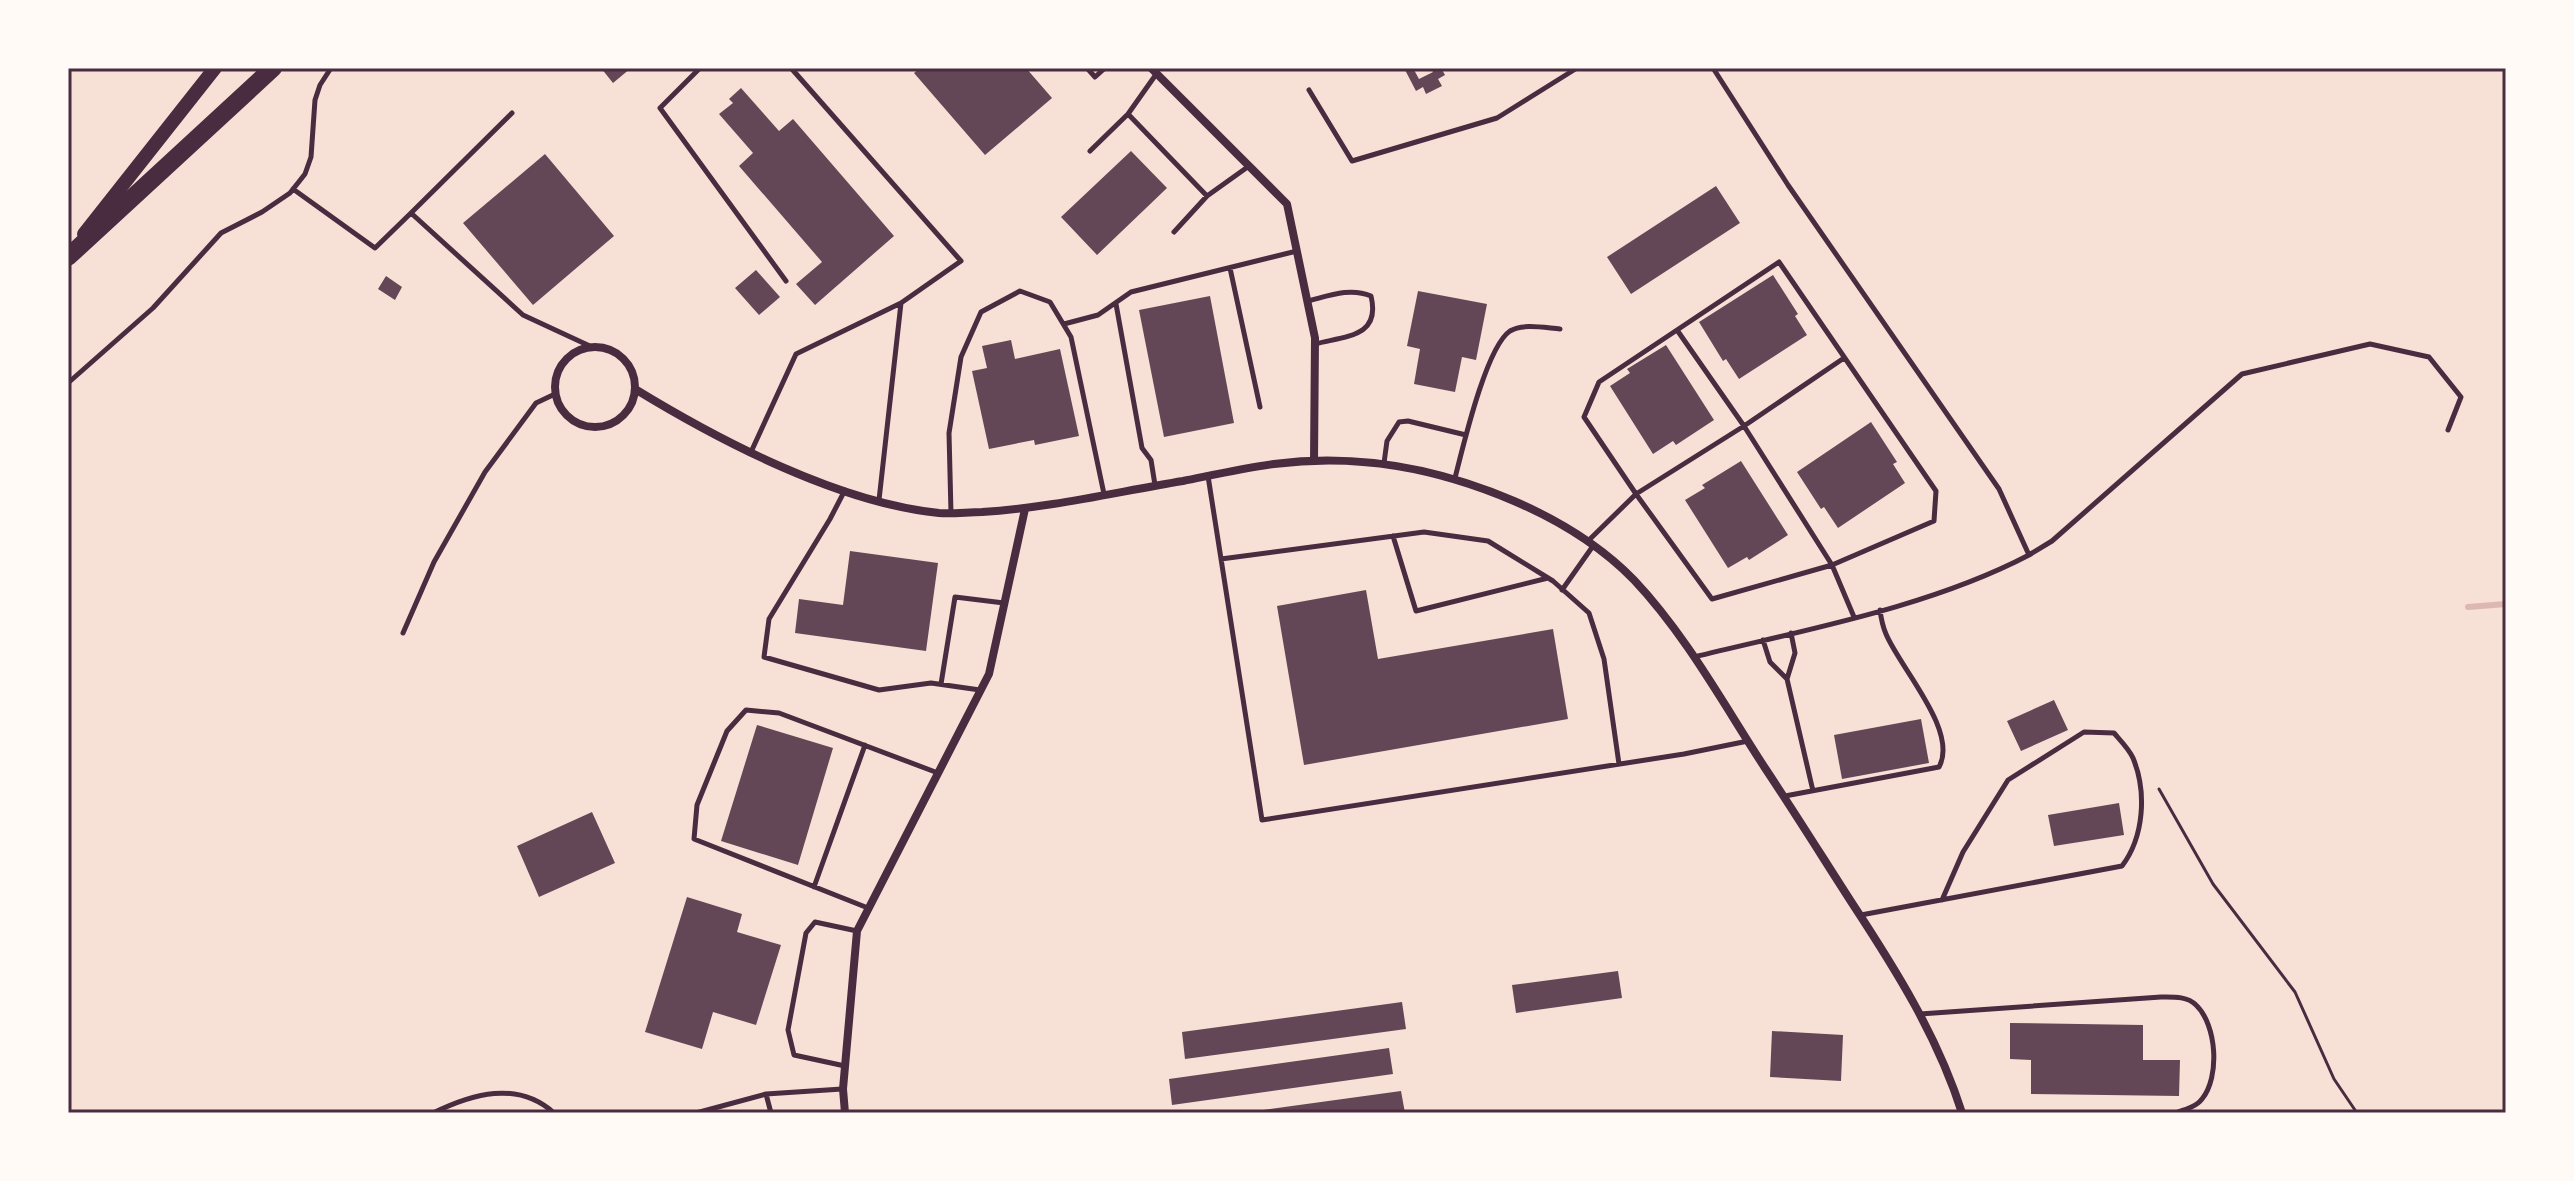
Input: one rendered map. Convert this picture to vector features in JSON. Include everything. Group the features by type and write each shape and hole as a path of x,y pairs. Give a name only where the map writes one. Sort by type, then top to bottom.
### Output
{"highway":[{"path":"68,255 273,68"}],"main road":[{"path":"68,255 215,68"}],"street":[{"path":"1154,71 1287,204 1315,344 1314,461"},
{"path":"592,347 617,354 627,364 635,389 625,413 604,427 590,428 567,417 559,407 555,381 559,368 567,358 579,350 592,347"},
{"path":"635,389 700,428 751,452 845,490 907,508 951,513 1025,509 1275,464 1314,461 1384,463 1455,478 1538,512 1590,544 1635,581 1671,625 1909,991 1946,1068 1962,1113"},
{"path":"845,1113 843,1089 857,931 989,674 1025,509"}],"lane":[{"path":"68,383 153,308 221,233 262,212 293,189 305,174 311,157 315,100 331,68"},
{"path":"700,68 660,108 786,281"},
{"path":"751,452 796,354 901,303 961,261 791,68"},
{"path":"1087,68 1095,77 1105,68"},
{"path":"1309,90 1352,161 1497,118 1577,68"},
{"path":"1713,68 1788,185 1999,489 2029,555"},
{"path":"1090,151 1128,114 1154,71"},
{"path":"293,189 375,248 512,113"},
{"path":"1128,114 1207,196"},
{"path":"1174,232 1207,196 1249,166"},
{"path":"411,213 523,315 592,347"},
{"path":"1064,324 1098,315 1131,292 1297,251"},
{"path":"1779,262 1936,491 1934,521 1832,565 1712,599 1584,417 1599,382 1677,330 1779,262"},
{"path":"1230,268 1260,407"},
{"path":"951,513 949,433 961,357 981,312 1020,291 1050,302 1071,337 1104,494"},
{"path":"1308,301 1348,292 1363,293 1371,296 1375,310 1373,321 1367,328 1315,344"},
{"path":"879,501 901,303"},
{"path":"1116,303 1142,448 1151,460 1155,485"},
{"path":"1455,478 1466,435 1497,345 1510,332 1521,327 1560,329"},
{"path":"1677,330 1744,426 1832,565 1854,617"},
{"path":"1693,657 1880,610 1990,575 2029,555 2072,525 2242,374 2370,344 2429,357 2461,397 2448,430"},
{"path":"1562,590 1590,544 1636,494 1844,358"},
{"path":"403,633 434,562 485,472 536,403 555,394"},
{"path":"1384,463 1387,441 1399,422 1408,421 1466,435"},
{"path":"1208,476 1262,820 1748,741"},
{"path":"845,490 769,619 764,657 879,690 931,683 981,690"},
{"path":"1221,559 1424,532 1488,541 1548,578 1589,613 1604,659 1619,764"},
{"path":"1393,536 1416,611 1548,578"},
{"path":"941,684 955,597 1004,603"},
{"path":"1784,796 1939,767 1944,750 1939,729 1885,634 1880,610"},
{"path":"1791,633 1795,653 1787,679 1813,791"},
{"path":"1763,640 1770,662 1787,679"},
{"path":"868,908 694,839 697,805 727,731 746,710 779,713 938,773"},
{"path":"1860,915 1942,900 2122,866 2132,852 2142,824 2141,796 2133,757 2114,733 2084,732 2008,780 1963,852 1942,900"},
{"path":"814,887 865,745"},
{"path":"846,1066 794,1055 788,1030 806,933 815,922 857,931"},
{"path":"1920,1014 2161,997 2185,999 2196,1005 2205,1018 2211,1029 2214,1052 2208,1088 2202,1100 2175,1113"},
{"path":"696,1113 766,1094 843,1089"},
{"path":"433,1113 467,1097 490,1093 527,1098 554,1113"},
{"path":"766,1094 771,1113"}],"path":[{"path":"2159,789 2213,884 2295,992 2334,1079 2357,1113"}],"building":[{"path":"601,68 631,68 613,83"},
{"path":"920,68 1026,68 1052,98 985,155 914,73"},
{"path":"1404,68 1413,68 1419,79 1433,72 1431,68 1441,68 1445,75 1438,79 1442,86 1426,94 1423,87 1416,91"},
{"path":"741,88 779,131 793,119 894,236 815,305 796,284 822,262 739,166 753,153 719,114 733,103 729,99"},
{"path":"1131,151 1167,188 1097,255 1061,217"},
{"path":"545,154 614,236 533,305 463,223"},
{"path":"1716,186 1740,223 1631,294 1607,257"},
{"path":"756,270 780,297 759,315 735,288"},
{"path":"1773,275 1798,314 1795,316 1807,335 1739,379 1726,359 1723,361 1699,322"},
{"path":"386,276 402,287 395,300 378,289"},
{"path":"1418,291 1487,304 1476,360 1462,357 1455,392 1414,384 1420,349 1407,346"},
{"path":"1210,296 1234,423 1164,437 1139,310"},
{"path":"1011,340 1015,359 1060,349 1079,436 1035,445 1034,440 989,449 972,371 987,368 982,346"},
{"path":"1666,345 1714,420 1676,445 1673,441 1653,454 1610,386 1630,373 1627,369"},
{"path":"1871,422 1897,462 1893,464 1905,483 1838,528 1824,507 1821,509 1797,472"},
{"path":"1741,461 1788,535 1749,560 1747,557 1728,568 1685,500 1705,488 1702,485"},
{"path":"850,551 938,563 926,651 795,633 799,599 843,605"},
{"path":"1366,590 1378,659 1553,629 1568,719 1304,765 1277,606"},
{"path":"2054,700 2068,730 2021,751 2007,721"},
{"path":"1921,719 1929,763 1842,779 1834,735"},
{"path":"757,725 833,748 798,865 721,841"},
{"path":"2119,803 2124,835 2054,846 2048,815"},
{"path":"592,812 615,863 539,897 517,846"},
{"path":"687,897 742,914 737,932 781,945 756,1025 713,1012 702,1049 645,1032"},
{"path":"1618,971 1622,998 1516,1013 1512,985"},
{"path":"1402,1002 1406,1029 1185,1059 1182,1032"},
{"path":"2010,1023 2143,1025 2143,1060 2180,1060 2179,1096 2031,1094 2031,1060 2010,1059"},
{"path":"1772,1031 1843,1035 1841,1081 1770,1077"},
{"path":"1389,1048 1393,1074 1172,1105 1169,1079"},
{"path":"1401,1091 1405,1113 1256,1113 1256,1111"}],"waterway":[{"path":"2468,607 2506,604"}]}
